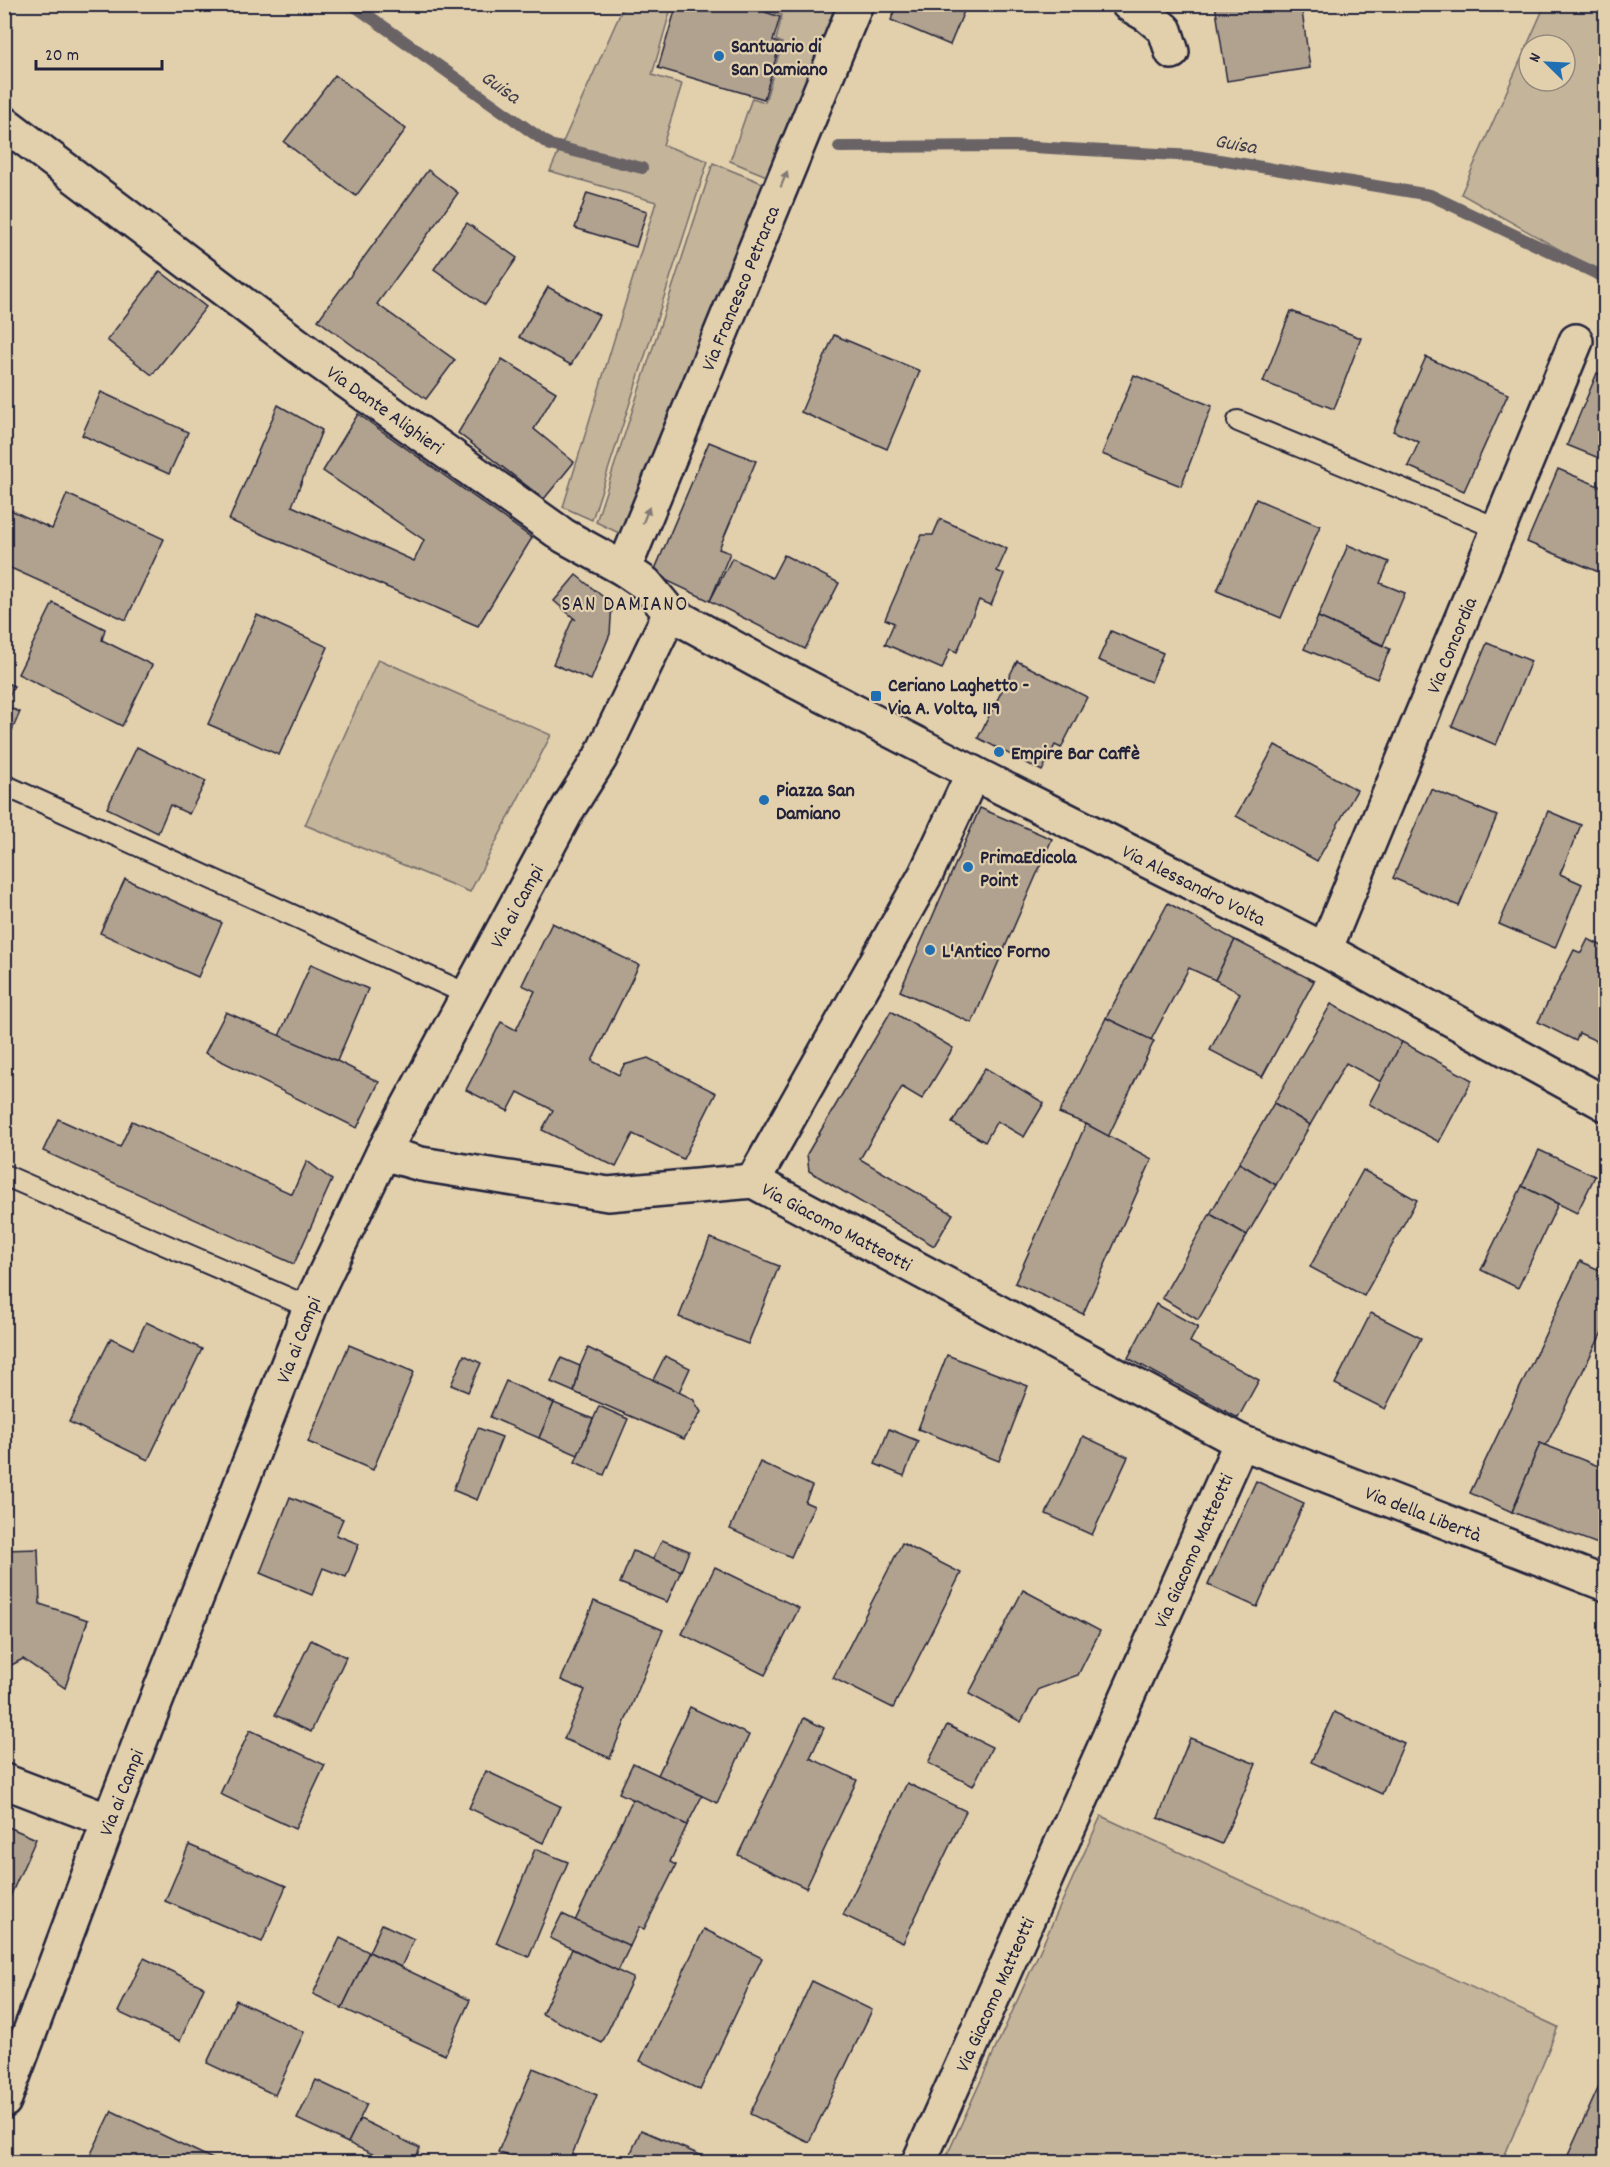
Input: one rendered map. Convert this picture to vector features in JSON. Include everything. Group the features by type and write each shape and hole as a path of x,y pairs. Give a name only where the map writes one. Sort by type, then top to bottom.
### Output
{"street":[{"name":"Via Francesco Petrarca","path":"624,569 856,4"},
{"path":"1128,4 1147,15 1165,30 1172,52"},
{"name":"Via Dante Alighieri","path":"4,123 336,374 564,536 624,569 646,584 670,613 778,672"},
{"name":"Via Concordia","path":"1325,950 1576,341"},
{"name":"Via ai Campi","path":"4,2101 110,1821 310,1308 382,1153 569,807 600,758 670,613"},
{"name":"Via Alessandro Volta","path":"778,672 1325,950 1605,1104"},
{"name":"Via Giacomo Matteotti","path":"753,1181 926,874 973,773"},
{"name":"Via Giacomo Matteotti","path":"382,1153 422,1164 608,1194 753,1181 1241,1442 919,2163"},
{"name":"Via della Libertà","path":"1241,1442 1605,1584"},
{"path":"4,1781 110,1821"}],"lane":[{"path":"1238,421 1499,529"},
{"path":"4,785 467,994"},
{"path":"4,1175 310,1308"}],"shaded area":[{"path":"624,5 672,5 652,75 682,84 663,145 708,161 592,520 563,507 656,202 550,171"},
{"path":"769,5 839,5 769,177 730,161 752,98 765,102 782,43 776,40 782,15 767,11"},
{"path":"1545,5 1605,5 1605,275 1461,194 1517,68 1517,93 1577,93 1577,33 1533,33"},
{"path":"713,163 767,185 621,534 596,522"},
{"path":"378,659 551,735 470,892 305,825"},
{"path":"1101,1816 1558,2027 1502,2162 944,2162"}],"building":[{"name":"Santuario di San Damiano","path":"677,4 767,4 765,12 780,17 773,41 780,44 764,99 658,68"},
{"path":"897,4 967,4 950,45 891,20"},
{"path":"1215,4 1301,4 1310,68 1227,81"},
{"path":"335,75 406,129 356,196 284,142"},
{"path":"428,170 458,193 377,304 455,360 426,399 318,320"},
{"path":"587,193 647,211 636,247 575,228"},
{"path":"467,223 517,258 485,305 434,269"},
{"path":"160,271 206,307 152,375 107,340"},
{"path":"548,287 599,315 571,365 519,337"},
{"path":"1291,311 1361,338 1334,409 1263,382"},
{"path":"834,335 920,371 887,449 801,412"},
{"path":"1426,357 1508,394 1464,491 1408,466 1419,442 1393,431"},
{"path":"502,359 556,392 534,429 574,462 544,499 458,433"},
{"path":"1597,373 1606,377 1606,461 1567,445"},
{"path":"1134,375 1212,406 1181,486 1102,454"},
{"path":"101,392 188,432 169,474 82,435"},
{"path":"278,405 322,430 292,506 414,561 424,540 323,471 358,414 532,538 478,626 229,520"},
{"path":"709,442 756,461 719,549 730,553 710,601 653,574"},
{"path":"1558,469 1606,489 1606,575 1527,542"},
{"path":"67,494 164,539 126,620 4,565 4,507 52,529"},
{"path":"1256,499 1320,526 1281,618 1217,591"},
{"path":"940,519 1007,549 997,571 1004,574 991,605 979,600 957,652 950,649 942,669 885,644 894,623 885,619 922,535 933,535"},
{"path":"1348,545 1389,562 1380,583 1405,593 1383,645 1318,617"},
{"path":"784,555 839,583 805,649 710,601 732,558 772,578"},
{"path":"576,575 612,604 610,634 591,680 553,664 573,618 576,620 554,601"},
{"path":"53,603 105,629 102,640 152,665 122,726 18,674"},
{"path":"257,615 328,647 279,755 208,724"},
{"path":"1318,617 1390,649 1377,679 1304,649"},
{"path":"1111,631 1163,653 1151,682 1098,660"},
{"path":"1487,643 1531,661 1496,745 1452,726"},
{"path":"1017,661 1087,697 1061,748 1055,745 1042,771 978,738"},
{"path":"4,682 14,686 5,706 20,712 4,749"},
{"path":"1275,745 1357,790 1317,861 1236,816"},
{"path":"137,747 206,781 189,814 170,805 158,833 107,808"},
{"path":"1431,789 1497,816 1459,906 1393,878"},
{"path":"980,808 1052,839 972,1023 900,991"},
{"path":"1548,811 1581,825 1560,874 1582,884 1555,948 1499,924"},
{"path":"125,879 222,923 198,977 100,933"},
{"path":"1168,903 1235,940 1215,980 1189,968 1151,1040 1106,1018"},
{"path":"552,923 639,965 592,1061 619,1075 624,1065 648,1058 716,1093 683,1159 633,1134 616,1167 542,1130 553,1110 518,1092 508,1111 466,1090 501,1022 516,1030 535,991 522,985"},
{"path":"1588,939 1606,948 1606,1033 1601,1043 1579,1033 1576,1041 1538,1022 1574,950 1581,953"},
{"path":"1235,940 1314,981 1262,1077 1210,1050 1240,993 1215,980"},
{"path":"311,964 368,989 337,1061 279,1036"},
{"path":"1331,1004 1402,1042 1381,1082 1346,1063 1310,1125 1274,1103"},
{"path":"891,1011 953,1048 922,1099 902,1087 860,1159 953,1214 934,1246 809,1171 807,1154"},
{"path":"226,1012 379,1082 357,1128 205,1053"},
{"path":"1106,1018 1154,1041 1108,1137 1086,1124 1059,1113"},
{"path":"1402,1042 1472,1080 1439,1142 1369,1104"},
{"path":"985,1068 1044,1103 1024,1137 997,1121 985,1142 952,1123"},
{"path":"1274,1103 1310,1125 1276,1185 1239,1163"},
{"path":"58,1119 120,1147 132,1121 292,1194 307,1161 332,1180 294,1264 43,1151"},
{"path":"1086,1124 1152,1159 1083,1314 1015,1283"},
{"path":"1539,1150 1595,1176 1577,1213 1522,1186"},
{"path":"1239,1163 1276,1185 1247,1235 1210,1214"},
{"path":"1363,1170 1417,1200 1364,1296 1310,1267"},
{"path":"1522,1186 1558,1204 1518,1288 1481,1270"},
{"path":"1210,1214 1247,1235 1198,1320 1162,1298"},
{"path":"710,1238 779,1266 748,1344 679,1317"},
{"path":"1580,1261 1606,1273 1606,1324 1546,1446 1540,1443 1512,1512 1470,1493"},
{"path":"1156,1304 1198,1327 1190,1342 1259,1380 1238,1418 1128,1358"},
{"path":"1371,1313 1421,1338 1385,1409 1335,1384"},
{"path":"146,1322 202,1349 148,1460 69,1422 111,1338 133,1349"},
{"path":"349,1345 414,1372 373,1470 308,1442"},
{"path":"588,1348 693,1399 701,1412 684,1439 574,1392 580,1366"},
{"path":"464,1355 481,1363 468,1392 451,1385"},
{"path":"947,1355 1028,1386 999,1461 918,1429"},
{"path":"665,1356 690,1368 679,1392 653,1380"},
{"path":"561,1358 580,1366 574,1392 551,1382"},
{"path":"506,1381 554,1403 539,1438 490,1417"},
{"path":"554,1403 593,1419 578,1455 539,1438"},
{"path":"599,1406 628,1419 604,1475 575,1462"},
{"path":"478,1428 502,1437 477,1500 453,1490"},
{"path":"889,1429 918,1441 904,1476 875,1464"},
{"path":"1083,1436 1128,1457 1092,1535 1046,1514"},
{"path":"1540,1443 1606,1469 1606,1547 1512,1512"},
{"path":"760,1462 812,1486 805,1502 814,1506 791,1557 730,1529"},
{"path":"1256,1481 1304,1503 1257,1607 1208,1585"},
{"path":"290,1497 343,1519 336,1535 359,1544 346,1577 323,1568 312,1595 260,1573"},
{"path":"662,1540 689,1551 681,1571 653,1559"},
{"path":"902,1543 961,1573 893,1708 833,1678"},
{"path":"38,1549 40,1604 88,1620 65,1688 23,1659 4,1669 4,1550"},
{"path":"633,1551 681,1571 667,1602 620,1583"},
{"path":"715,1567 799,1608 765,1675 682,1634"},
{"path":"1023,1590 1100,1631 1078,1675 1039,1689 1021,1722 969,1694"},
{"path":"594,1601 663,1630 610,1758 564,1739 585,1690 561,1680"},
{"path":"311,1640 346,1657 311,1732 275,1715"},
{"path":"690,1707 749,1735 717,1803 658,1775"},
{"path":"1334,1712 1404,1743 1382,1794 1311,1762"},
{"path":"804,1718 824,1728 810,1758 857,1780 806,1888 738,1855"},
{"path":"947,1725 992,1747 973,1786 928,1763"},
{"path":"250,1730 325,1765 295,1829 220,1794"},
{"path":"1190,1738 1256,1764 1222,1844 1158,1818"},
{"path":"633,1763 702,1796 687,1825 619,1793"},
{"path":"486,1771 560,1806 543,1843 469,1808"},
{"path":"907,1783 966,1811 903,1943 843,1915"},
{"path":"633,1799 687,1825 670,1862 676,1865 644,1929 639,1927 630,1946 575,1921"},
{"path":"4,1825 36,1839 4,1910"},
{"path":"189,1845 286,1886 262,1942 165,1901"},
{"path":"535,1849 568,1862 529,1957 496,1943"},
{"path":"562,1914 630,1946 618,1971 550,1938"},
{"path":"382,1924 414,1939 401,1967 369,1952"},
{"path":"704,1929 762,1958 700,2090 640,2061"},
{"path":"340,1938 369,1952 342,2008 313,1994"},
{"path":"572,1949 633,1978 602,2043 542,2014"},
{"path":"369,1952 470,2000 445,2055 342,2008"},
{"path":"144,1958 204,1987 180,2041 118,2012"},
{"path":"812,1981 872,2010 809,2142 750,2114"},
{"path":"236,2000 304,2032 275,2095 207,2063"},
{"path":"533,2068 597,2095 569,2162 523,2162 498,2152"},
{"path":"316,2080 367,2104 348,2143 297,2119"},
{"path":"1601,2082 1606,2084 1606,2162 1565,2162"},
{"path":"112,2111 219,2162 87,2162"},
{"path":"360,2119 420,2148 414,2162 390,2162 348,2143"},
{"path":"641,2130 705,2157 703,2162 627,2162"}],"waterway":[{"name":"Guisa","path":"352,4 550,145 642,168"},
{"name":"Guisa","path":"839,147 1014,146 1195,156 1430,195 1606,278"}],"place":[{"name":"Santuario di San Damiano","path":"719,56"},
{"name":"Ceriano Laghetto - Via A. Volta, 119","path":"876,696"},
{"name":"Empire Bar Caffè","path":"999,752"},
{"name":"Piazza San Damiano","path":"764,800"},
{"name":"PrimaEdicola Point","path":"968,867"},
{"name":"L'Antico Forno","path":"930,950"}],"district":[{"name":"SAN DAMIANO","path":"625,603"}]}
